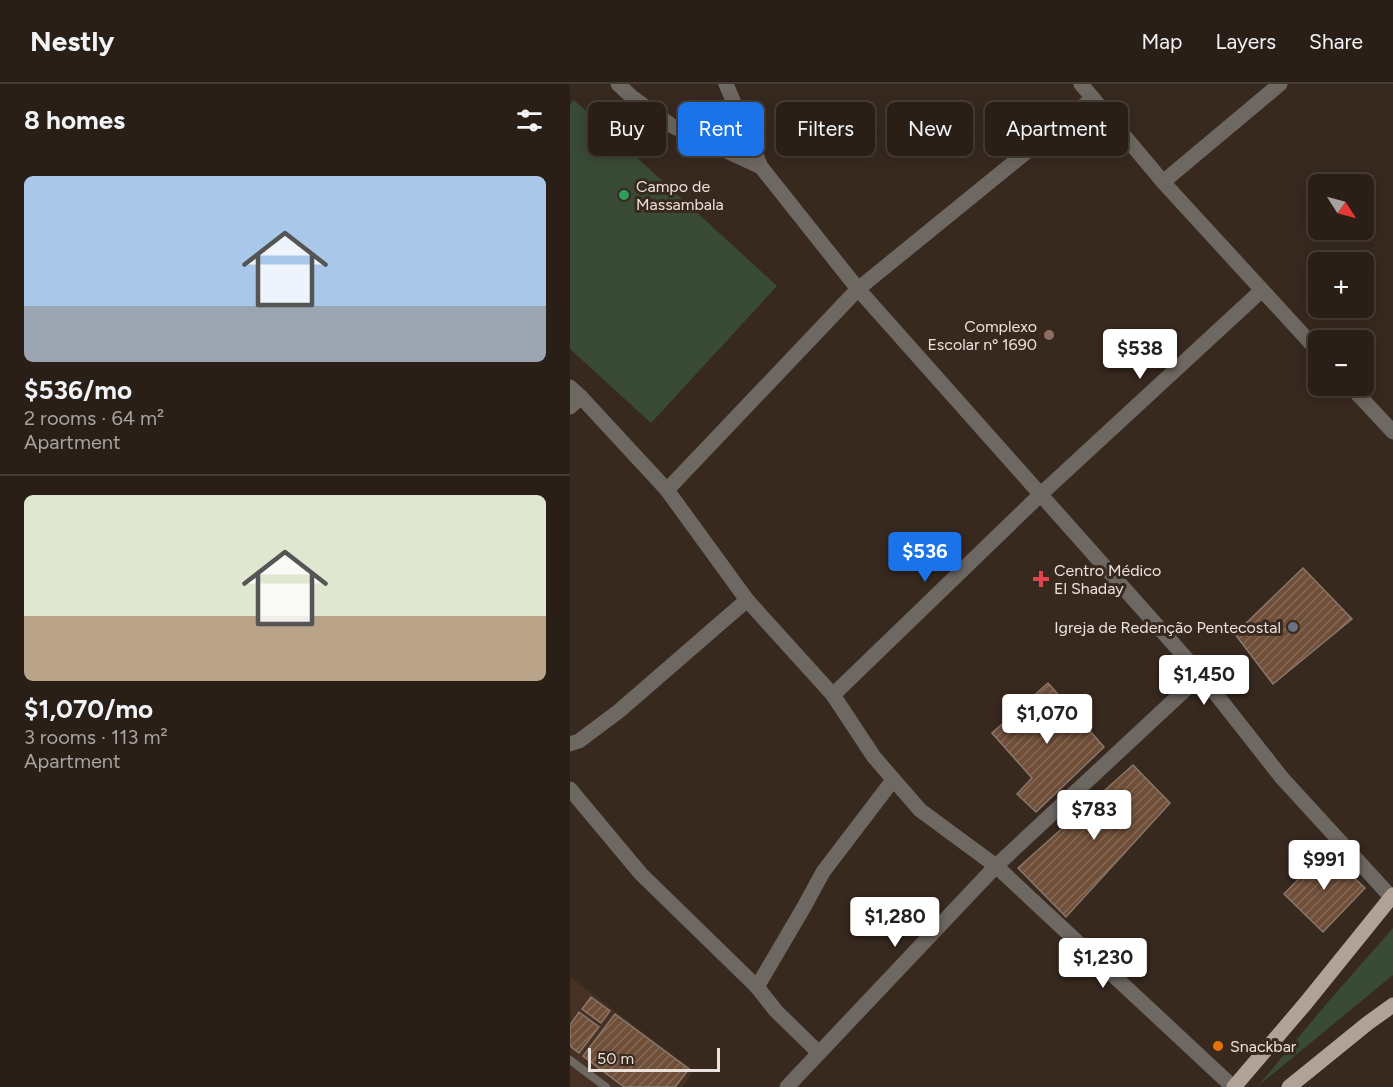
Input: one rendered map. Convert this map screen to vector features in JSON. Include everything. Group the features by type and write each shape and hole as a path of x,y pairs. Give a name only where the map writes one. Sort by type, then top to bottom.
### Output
{"main road":[{"path":"1233,1087 1392,900"},
{"path":"1289,1087 1393,1005"}],"street":[{"path":"618,84 674,127 761,167"},
{"path":"726,84 761,167 858,289 1201,675 1282,778 1392,900"},
{"path":"1081,84 1163,182 1308,340"},
{"path":"1163,182 1280,84"},
{"path":"667,490 858,289 1093,98"},
{"path":"833,695 1041,494 1262,290"},
{"path":"1359,396 1393,432"},
{"path":"574,397 667,490 747,600 833,695 874,757 920,810 996,866 1233,1087"},
{"path":"570,744 579,741 619,711 747,600"},
{"path":"787,1087 996,866 1201,675"},
{"path":"757,987 823,872 893,780"},
{"path":"570,789 641,874 757,987 776,1011 819,1053"}],"lane":[{"path":"570,1059 606,1087"}],"shaded area":[{"path":"570,977 694,1071 682,1087 570,1087"}],"green space":[{"name":"Campo de Massambala","path":"574,100 588,113 588,156 635,156 777,286 651,423 570,349 570,104"},
{"path":"1393,928 1393,975 1258,1086 1328,1002"}],"building":[{"name":"Igreja de Redenção Pentecostal","path":"1303,568 1352,619 1273,684 1235,634"},
{"path":"1048,683 1104,747 1036,812 1017,794 1032,778 992,733"},
{"path":"1133,765 1170,803 1066,917 1018,868"},
{"path":"1326,851 1365,888 1323,932 1284,894"},
{"path":"591,997 610,1011 601,1023 582,1009"},
{"path":"579,1012 599,1027 579,1053 570,1046 570,1025"},
{"path":"615,1014 689,1069 675,1087 624,1087 583,1056"}],"place":[{"name":"Campo de Massambala","path":"624,195"},
{"name":"Complexo Escolar nº 1690","path":"1049,335"},
{"name":"Centro Médico El Shaday","path":"1041,579"},
{"name":"Igreja de Redenção Pentecostal","path":"1293,627"},
{"name":"Snackbar","path":"1218,1046"}]}
